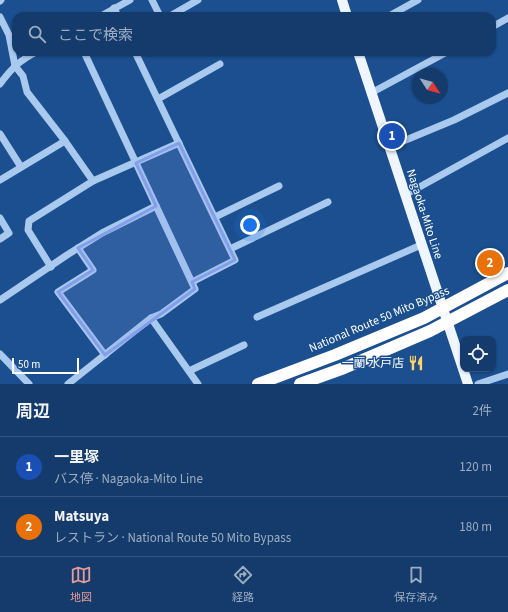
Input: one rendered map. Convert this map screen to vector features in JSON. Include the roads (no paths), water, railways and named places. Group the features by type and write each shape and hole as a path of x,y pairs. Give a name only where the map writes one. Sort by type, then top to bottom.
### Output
{"highway":[{"name":"National Route 50 Mito Bypass","path":"258,384 335,355 442,309 508,274"},
{"path":"300,384 344,368 399,345 447,323 508,290"}],"main road":[{"path":"342,0 346,12"},
{"name":"Nagaoka-Mito Line","path":"359,56 468,384"}],"street":[{"path":"107,12 130,0"},
{"path":"152,0 158,12"},
{"path":"177,12 198,0"},
{"path":"396,12 418,0"},
{"path":"114,8 116,12"},
{"path":"0,17 9,35 12,50"},
{"path":"496,25 508,18"},
{"path":"13,56 15,66 23,76 28,92 65,140 93,181"},
{"path":"0,84 9,71 29,56"},
{"path":"68,384 151,318 161,314 195,289 86,56"},
{"path":"137,56 235,260 192,282"},
{"path":"371,93 440,56"},
{"path":"158,99 220,64"},
{"path":"389,147 454,120 508,93"},
{"path":"0,134 21,167"},
{"path":"405,195 508,138"},
{"path":"0,180 65,140"},
{"path":"50,267 28,230 29,221 93,181 179,143"},
{"path":"215,217 279,186"},
{"path":"230,249 328,202"},
{"path":"0,300 78,248 156,206"},
{"path":"0,218 9,233 0,239"},
{"path":"257,317 421,245"},
{"path":"78,248 93,270 58,292 105,355"},
{"path":"151,318 198,384"},
{"path":"189,371 244,345"},
{"path":"0,354 29,384"},
{"path":"478,384 508,374"}],"place":[{"name":"一里塚","path":"392,136"},
{"name":"Matsuya","path":"490,263"},
{"name":"一蘭 水戸店","path":"416,363"}]}
